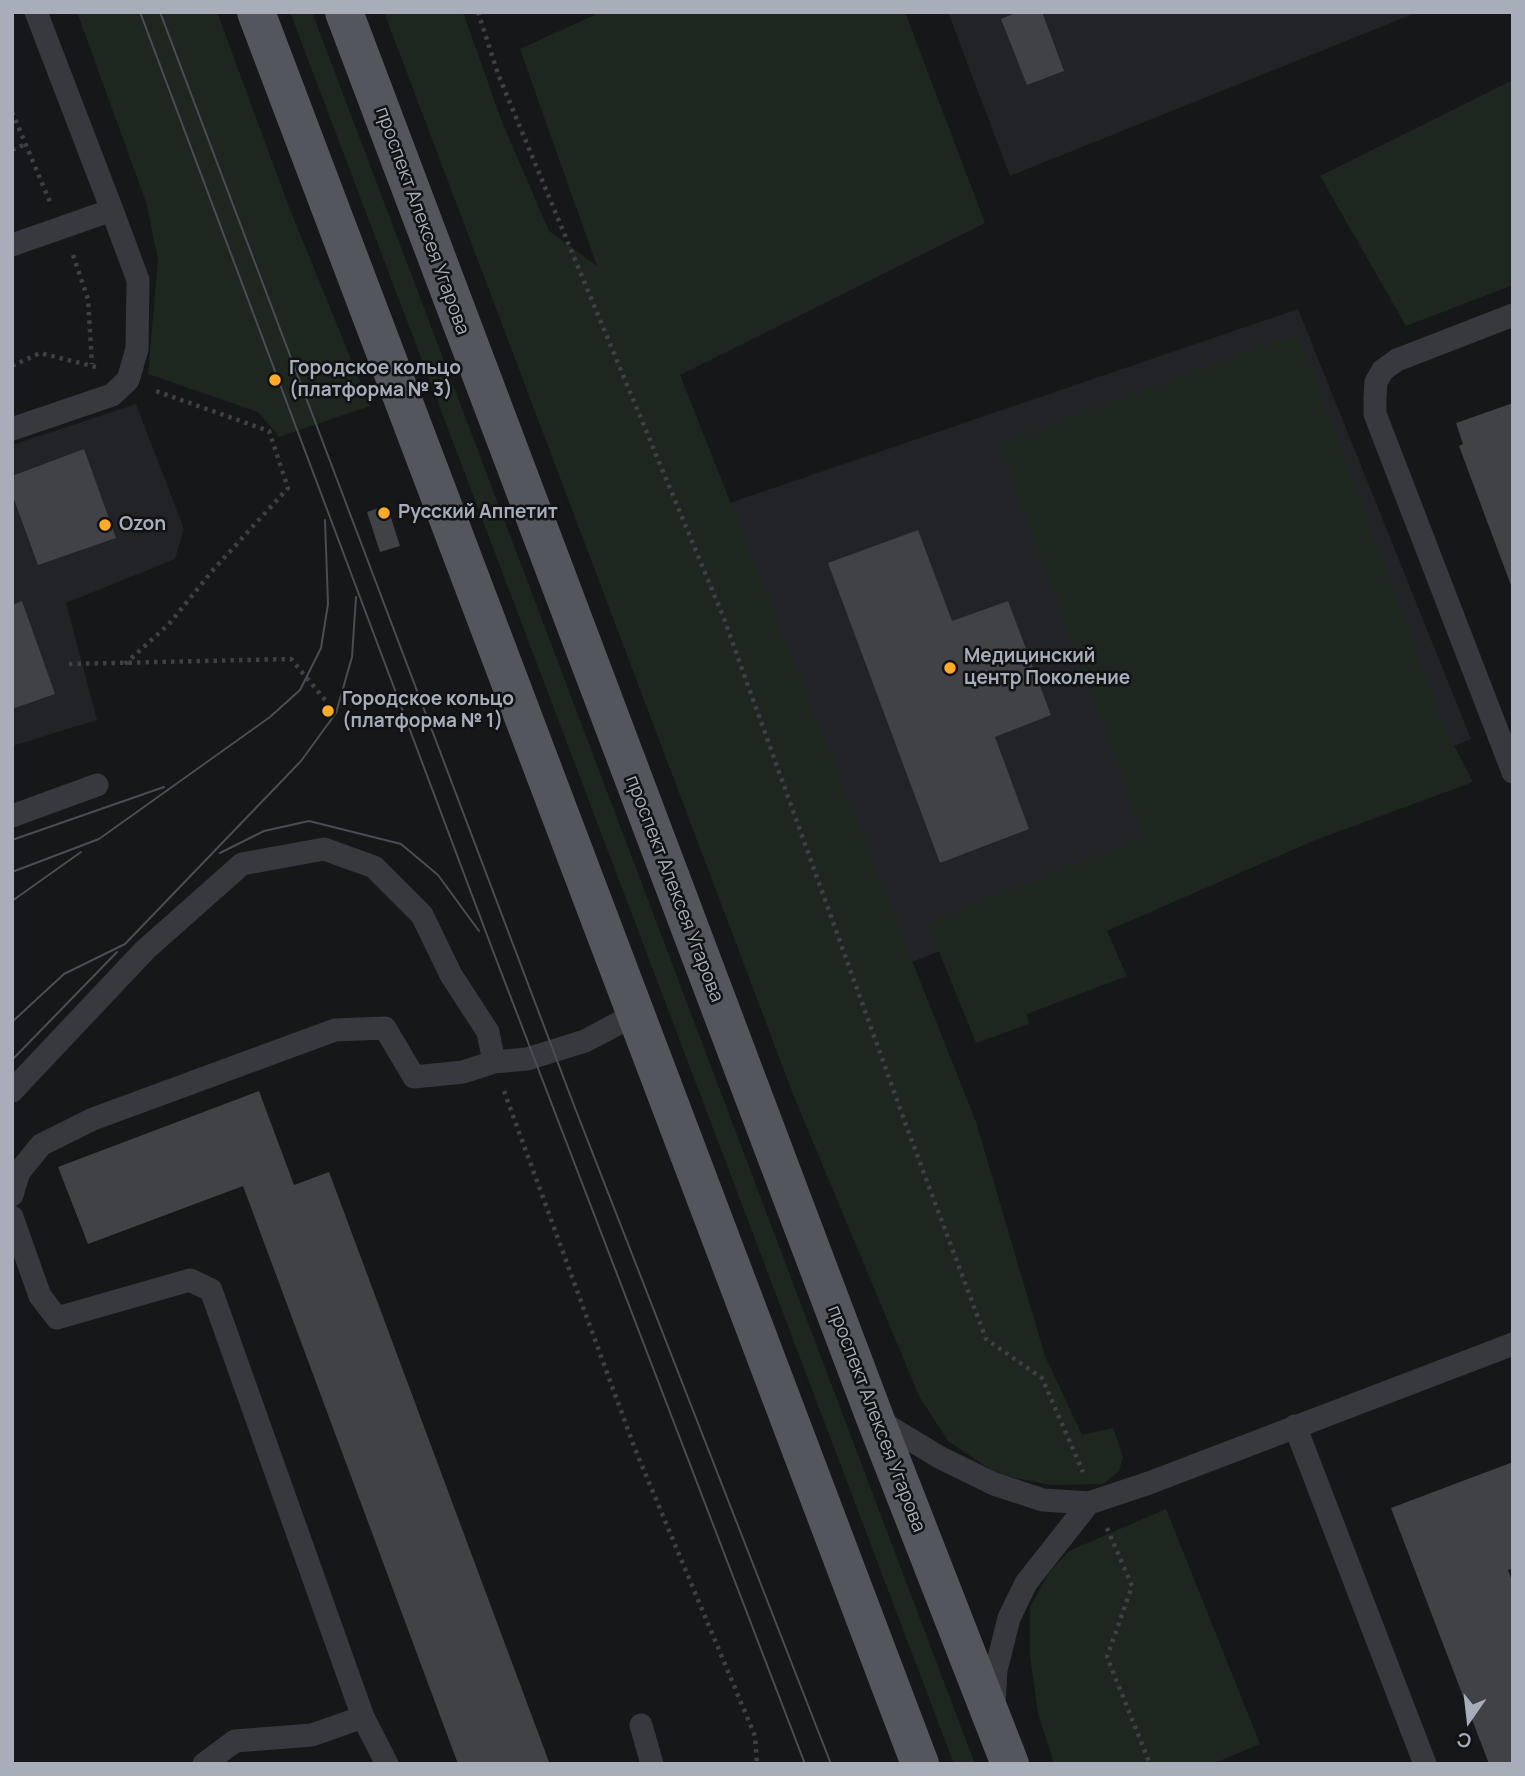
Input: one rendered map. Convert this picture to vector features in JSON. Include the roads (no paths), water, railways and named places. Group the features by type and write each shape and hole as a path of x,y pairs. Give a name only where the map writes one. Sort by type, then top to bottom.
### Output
{"main road":[{"path":"256,12 920,1764"},
{"name":"проспект Алексея Угарова","path":"344,12 874,1418 1010,1764"}],"lane":[{"path":"12,429 112,395 128,380 137,349 138,280 36,12"},
{"path":"12,245 112,210"},
{"path":"1513,315 1397,360 1383,370 1376,382 1375,397 1375,414 1513,772"},
{"path":"12,816 97,785"},
{"path":"12,1091 145,950 243,864 324,849 374,867 422,915 451,975 488,1032 494,1062"},
{"path":"12,1195 19,1172 41,1145 93,1119 335,1030 385,1028 415,1084 494,1062 527,1059 585,1041 636,1014"},
{"path":"12,1217 40,1296 57,1318 190,1280 211,1290 363,1717 387,1764"},
{"path":"874,1418 939,1457 995,1484 1043,1500 1092,1502 1149,1483 1513,1344"},
{"path":"1295,1426 1425,1764"},
{"path":"993,1721 996,1670 1009,1618 1026,1583 1092,1502"},
{"path":"204,1764 235,1741 312,1735 363,1717"},
{"path":"641,1725 652,1764"}],"tram line":[{"path":"140,12 493,951 805,1764"},
{"path":"160,12 575,1108 831,1764"},
{"path":"12,872 99,839 270,717 300,690 321,648 328,604 325,520"},
{"path":"12,1022 64,974 125,944 301,761 336,713 352,657 356,597"},
{"path":"12,840 164,787"},
{"path":"220,853 264,831 309,821 401,844 438,875 479,931"},
{"path":"12,901 81,852"},
{"path":"12,1060 117,952"}],"place":[{"name":"Городское кольцо (платформа № 3)","path":"275,380"},
{"name":"Русский Аппетит","path":"384,513"},
{"name":"Ozon","path":"105,525"},
{"name":"Медицинский центр Поколение","path":"950,668"},
{"name":"Городское кольцо (платформа № 1)","path":"328,711"}]}
